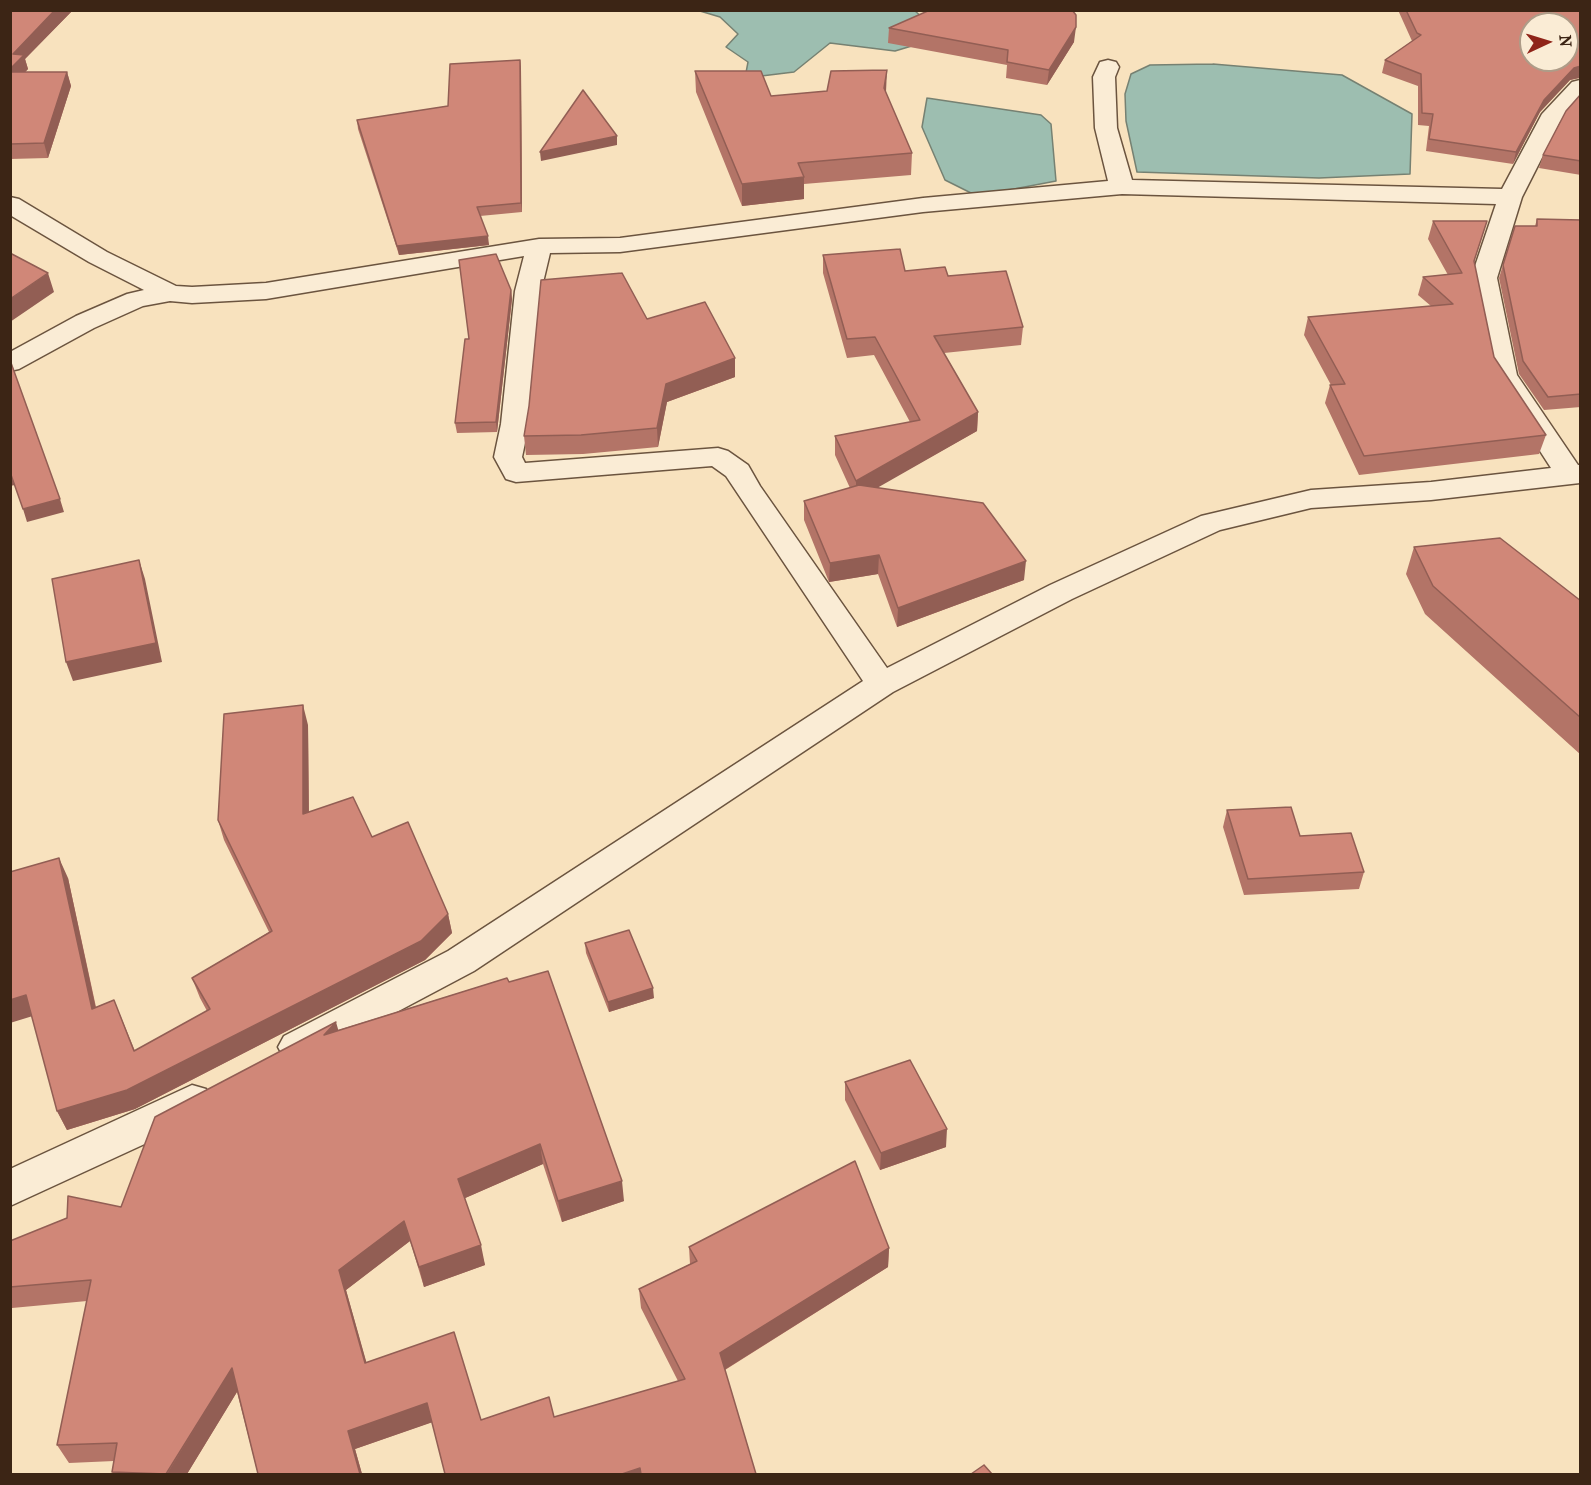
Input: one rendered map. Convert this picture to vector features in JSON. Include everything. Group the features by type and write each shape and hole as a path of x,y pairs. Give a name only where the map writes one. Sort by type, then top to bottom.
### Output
{"street":[{"path":"1108,67 1104,77 1106,128 1122,187"},
{"path":"273,1059 461,961 882,684 1062,592 1211,523 1311,499 1431,491 1575,474 1504,375 1484,278 1510,197 1550,119 1581,87"},
{"path":"10,363 85,322 136,299 170,293 192,295 266,291 539,246 620,244 923,205 1122,187 1388,192 1510,197"},
{"path":"10,204 98,257 170,293"},
{"path":"539,246 528,291 515,424 508,457 516,473 718,457 738,471 746,487 882,684"},
{"path":"10,1188 148,1124 221,1086"}],"shaded area":[{"path":"700,11 915,11 929,23 925,42 895,51 830,43 794,72 745,78 748,62 726,47 738,34 720,17"},
{"path":"1213,64 1342,75 1412,114 1410,174 1319,178 1137,172 1126,121 1125,94 1131,74 1150,65"},
{"path":"927,98 1041,115 1051,124 1056,181 977,196 945,180 922,127"}],"building":[{"path":"10,10 55,10 13,54 24,55 10,69"},
{"path":"930,10 1072,10 1076,15 1076,27 1049,70 1007,62 1008,50 889,28"},
{"path":"1406,10 1581,10 1581,66 1579,67 1579,12 1519,12 1519,72 1570,72 1544,100 1516,152 1429,139 1433,114 1422,113 1421,74 1385,60 1421,35 1417,33"},
{"path":"520,60 521,203 477,207 488,236 397,246 357,120 448,106 450,64"},
{"path":"887,70 884,88 912,153 798,163 804,177 742,184 695,71 761,71 771,96 827,91 831,71"},
{"path":"10,72 67,72 44,143 10,144"},
{"path":"583,90 617,136 540,152"},
{"path":"1581,94 1581,161 1543,155 1566,111"},
{"path":"1537,219 1581,220 1581,394 1548,397 1523,361 1503,265 1515,226 1537,226"},
{"path":"1433,221 1487,221 1474,261 1494,357 1546,435 1364,456 1330,385 1345,384 1308,317 1453,304 1423,277 1462,273"},
{"path":"900,249 905,271 945,267 948,276 1006,271 1023,327 934,336 978,412 856,481 835,436 920,420 875,337 847,339 823,255"},
{"path":"10,253 48,273 10,299"},
{"path":"496,254 511,290 496,422 455,423 465,339 469,339 459,260"},
{"path":"622,273 647,319 705,302 735,358 666,384 657,428 581,435 524,436 541,280"},
{"path":"10,360 60,499 23,509 10,472"},
{"path":"859,485 983,503 1026,561 898,608 879,555 830,563 804,501"},
{"path":"1500,538 1581,601 1581,718 1433,586 1414,547"},
{"path":"139,560 156,643 66,662 52,579"},
{"path":"303,705 303,814 353,797 372,837 408,822 448,914 421,941 127,1090 57,1111 26,995 10,1000 10,872 59,858 92,1009 114,1000 134,1051 210,1009 192,978 272,931 218,820 224,714"},
{"path":"1291,807 1300,836 1351,833 1364,872 1248,879 1227,810"},
{"path":"629,930 653,988 608,1002 585,943"},
{"path":"548,971 622,1181 558,1201 540,1144 458,1179 481,1245 419,1267 404,1221 339,1270 365,1363 454,1332 481,1420 549,1397 554,1417 685,1379 639,1289 697,1261 689,1247 855,1161 889,1248 720,1353 756,1474 641,1474 640,1468 622,1474 445,1474 427,1403 348,1431 360,1474 258,1474 232,1368 166,1474 112,1472 117,1443 57,1445 91,1280 10,1287 10,1241 67,1218 68,1196 121,1207 155,1117 336,1022 324,1035 507,978 509,982"},
{"path":"910,1060 947,1129 881,1153 845,1082"},
{"path":"984,1465 992,1474 971,1474"}]}
